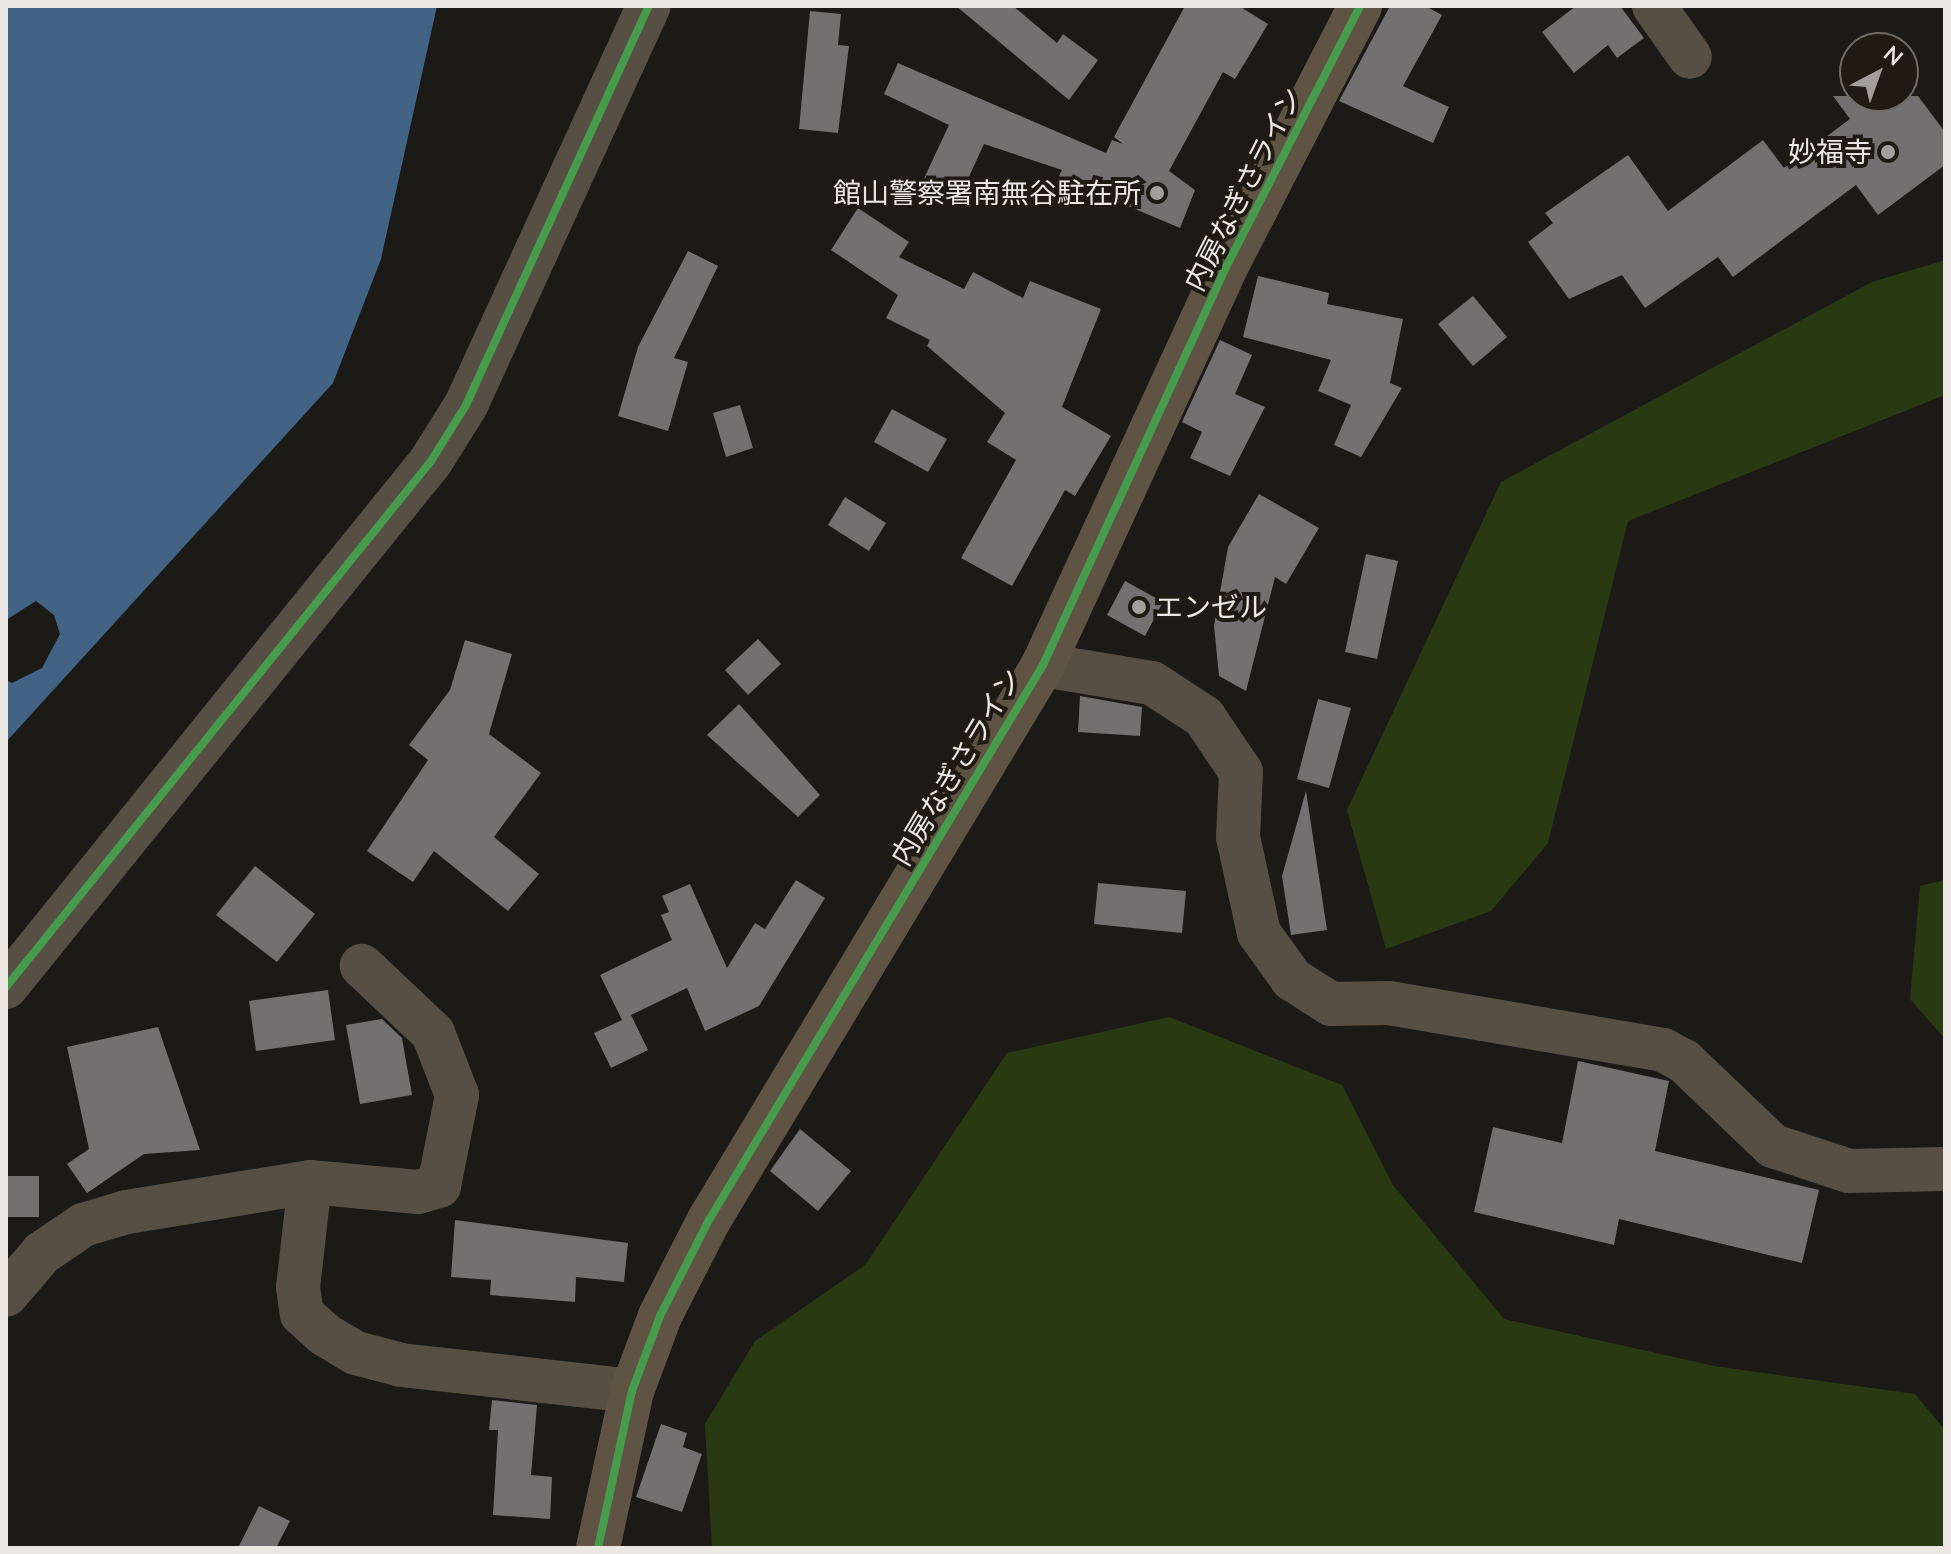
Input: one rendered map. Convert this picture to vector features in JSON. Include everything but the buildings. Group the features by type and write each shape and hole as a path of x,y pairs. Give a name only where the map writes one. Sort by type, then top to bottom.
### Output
{"highway":[{"name":"内房なぎさライン","path":"598,1548 632,1391 660,1316 709,1220 1043,665 1223,273 1360,6"}],"street":[{"path":"6,987 431,461 466,405 497,328 649,6"},
{"path":"1654,6 1690,57"},
{"path":"1043,665 1152,683 1204,717 1241,772 1238,837 1259,933 1292,979 1331,1004 1389,1003 1663,1050 1684,1061 1773,1146 1849,1171 1945,1169"},
{"path":"6,1295 42,1253 83,1225 310,1182 418,1192 439,1186 457,1095 433,1033 362,966"},
{"path":"310,1182 298,1287 302,1314 324,1334 356,1353 401,1365 632,1391"}],"green space":[{"path":"1945,260 1945,395 1628,521 1548,843 1491,911 1386,949 1347,810 1501,482 1872,282"},
{"path":"1945,880 1945,1039 1910,999 1920,886"},
{"path":"1169,1017 1342,1085 1393,1185 1504,1319 1714,1366 1915,1394 1945,1430 1945,1548 712,1548 705,1424 755,1341 865,1265 1007,1053"}],"water":[{"path":"6,6 437,6 381,259 333,383 6,742 6,680 12,683 42,668 60,634 54,615 36,601 6,620"}],"cycle path":[{"path":"6,987 431,461 466,405 649,6"},
{"path":"598,1548 632,1391 660,1316 709,1220 1043,665 1223,273 1360,6"}],"place":[{"name":"妙福寺","path":"1888,152"},
{"name":"館山警察署南無谷駐在所","path":"1157,193"},
{"name":"エンゼル","path":"1139,607"}]}
